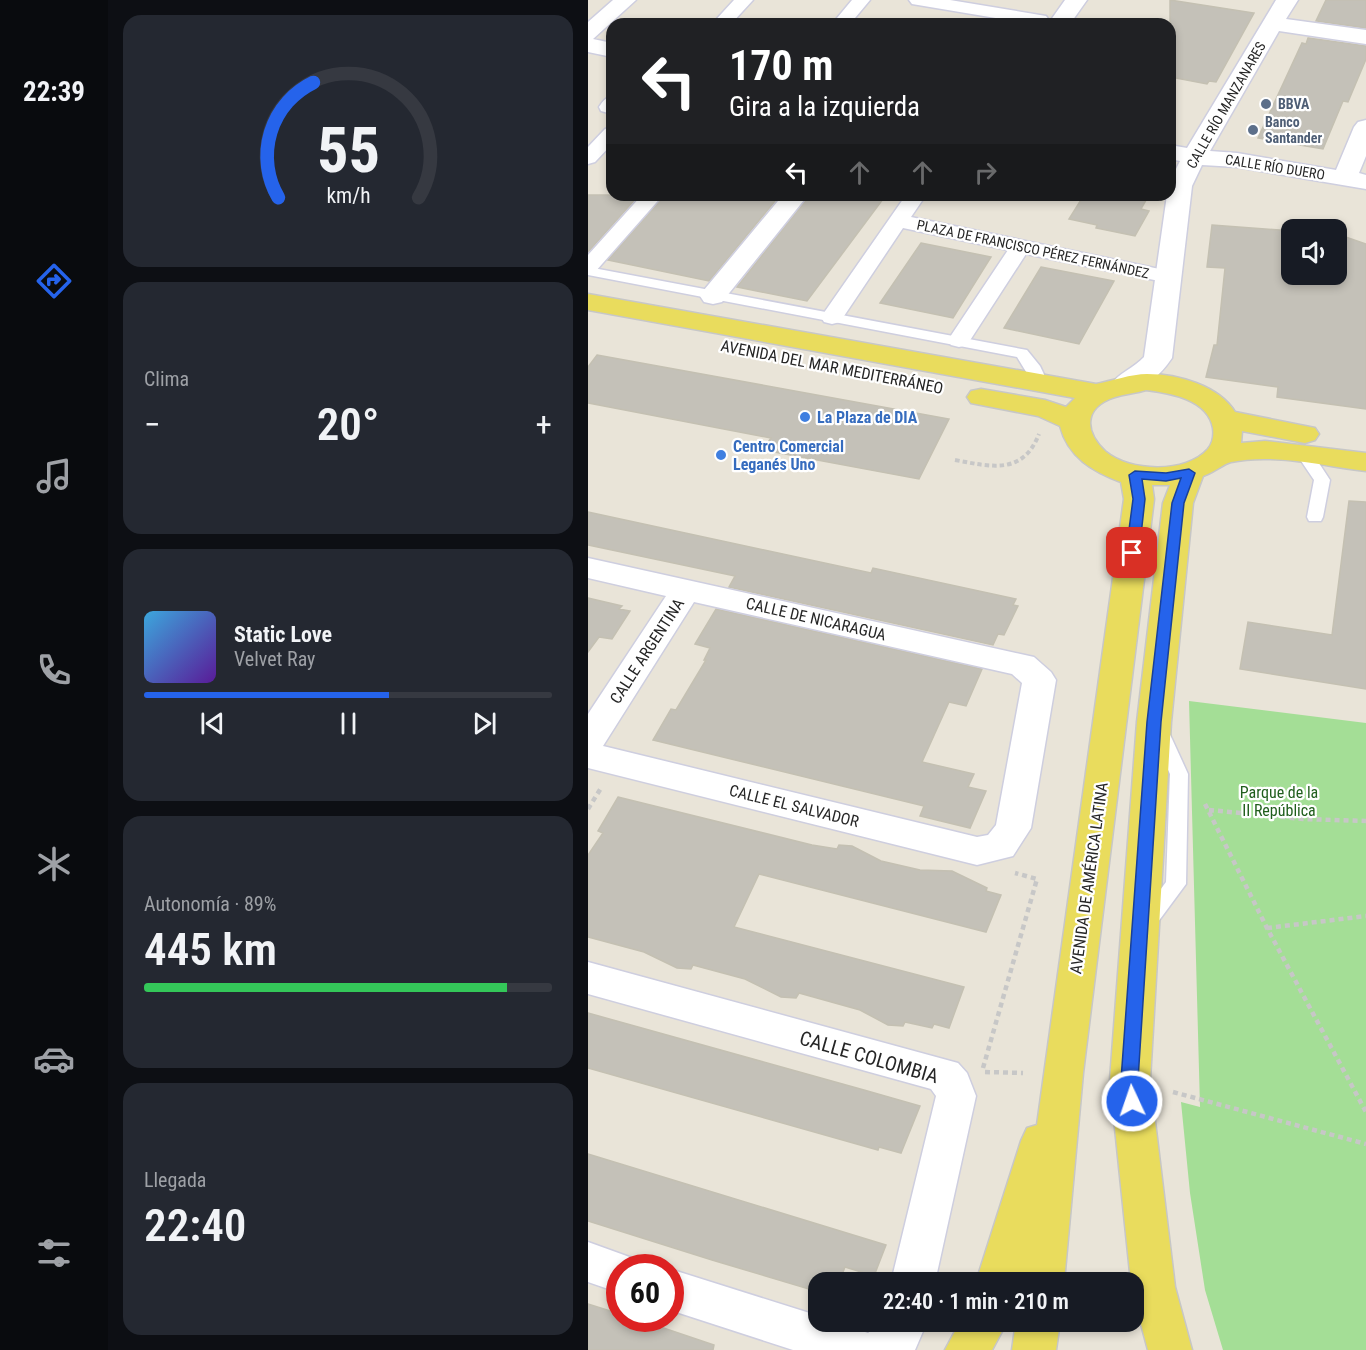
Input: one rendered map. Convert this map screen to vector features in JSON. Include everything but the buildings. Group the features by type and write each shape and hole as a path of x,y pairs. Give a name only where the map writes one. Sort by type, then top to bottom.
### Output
{"main road":[{"name":"AVENIDA DEL MAR MEDITERRÁNEO","path":"588,302 1041,385 1096,393"},
{"name":"AVENIDA DEL MAR MEDITERRÁNEO","path":"588,320 1045,409 1074,421"},
{"path":"1146,382 1187,389 1210,402 1225,419 1228,431 1226,443 1220,454 1207,465 1189,473 1166,477 1135,475 1101,464 1086,453 1077,441 1074,421 1085,401 1096,393 1125,384 1146,382"},
{"path":"1225,419 1286,432 1366,442"},
{"path":"1220,454 1265,450 1366,462"},
{"path":"1170,1350 1153,1287 1130,1080 1154,722 1178,503 1189,473"},
{"name":"AVENIDA DE AMÉRICA LATINA","path":"1043,1272 1063,1073 1139,499 1135,475"},
{"path":"1001,1272 1063,1073"},
{"path":"967,1350 979,1332"},
{"path":"1034,1350 1037,1332"}],"street":[{"path":"588,34 625,0"},
{"path":"727,18 744,0"},
{"path":"846,18 861,0"},
{"path":"918,0 971,4 1032,18"},
{"path":"1054,18 1076,0"},
{"name":"CALLE RÍO MANZANARES","path":"1158,358 1182,155 1273,24 1287,0"},
{"path":"960,18 971,4"},
{"path":"1273,24 1366,37"},
{"path":"588,45 606,49"},
{"name":"CALLE RÍO DUERO","path":"1182,155 1238,160 1356,180 1366,127"},
{"path":"588,158 606,139"},
{"path":"588,269 648,201"},
{"path":"713,296 791,201"},
{"name":"PLAZA DE FRANCISCO PÉREZ FERNÁNDEZ","path":"832,316 912,201"},
{"name":"PLAZA DE FRANCISCO PÉREZ FERNÁNDEZ","path":"898,221 1169,277"},
{"path":"959,340 1021,246"},
{"path":"1125,384 1145,373 1158,358 1167,375 1187,389"},
{"name":"CALLE DE NICARAGUA","path":"588,568 1022,665 1039,680 1007,860"},
{"name":"CALLE ARGENTINA","path":"588,741 686,590"},
{"name":"CALLE EL SALVADOR","path":"596,769 977,851 1007,860"},
{"name":"CALLE COLOMBIA","path":"588,978 944,1076 953,1085 956,1096 915,1272"},
{"path":"588,1262 606,1268"},
{"path":"684,1294 858,1350"}],"lane":[{"path":"588,269 713,296 832,316 1022,353 1032,366 1041,385"},
{"path":"1305,455 1322,480 1315,517"}],"path":[{"path":"955,460 991,466 1017,464 1035,447 1040,427"},
{"path":"588,809 596,769"},
{"path":"1203,800 1267,928 1366,1112"},
{"path":"1209,810 1303,819 1366,821"},
{"path":"1007,860 1037,879 982,1072 1023,1073"},
{"path":"1267,928 1366,916"},
{"path":"1173,1092 1366,1144"}],"green space":[{"name":"Parque de la II República","path":"1189,701 1366,723 1366,1350 1223,1350 1205,1290 1190,1193 1181,1102 1200,1107"}],"place":[{"name":"BBVA","path":"1266,104"},
{"name":"Banco Santander","path":"1253,130"},
{"name":"La Plaza de DIA","path":"805,417"},
{"name":"Centro Comercial Leganés Uno","path":"721,455"}],"route":[{"path":"1132,553 1139,499 1135,475 1166,477 1189,473 1178,503 1154,722 1130,1080 1132,1101"}]}
